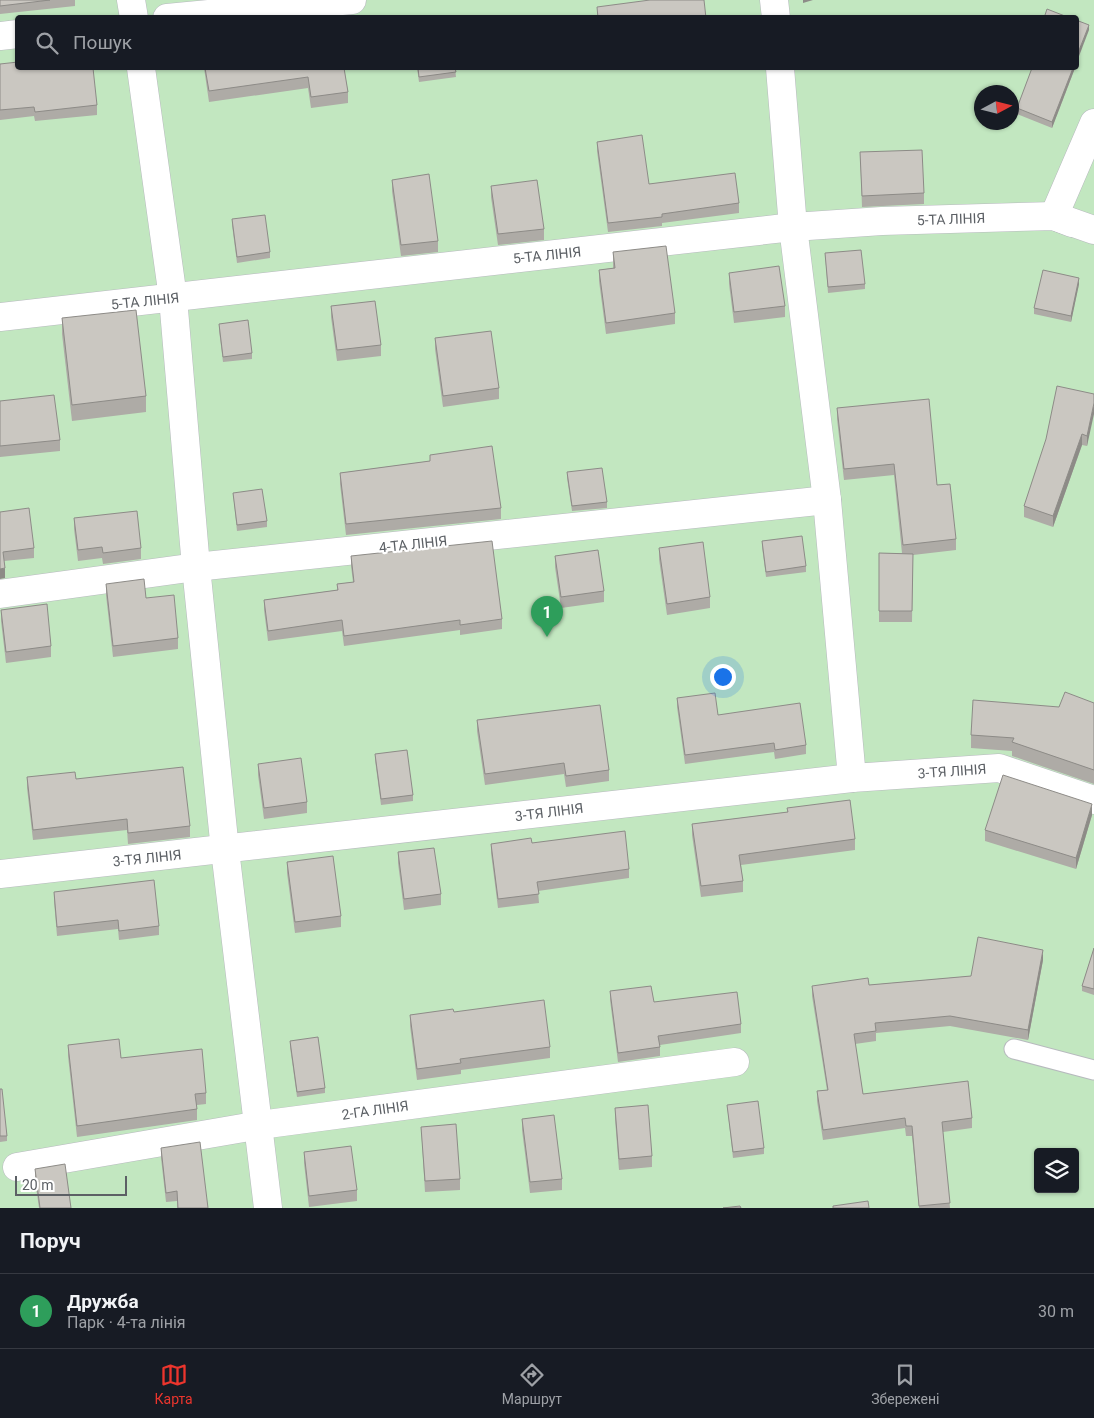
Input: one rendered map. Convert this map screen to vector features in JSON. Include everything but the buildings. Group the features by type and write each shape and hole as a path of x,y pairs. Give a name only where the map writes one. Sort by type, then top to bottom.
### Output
{"street":[{"path":"131,0 134,15"},
{"path":"199,15 352,0"},
{"path":"774,0 776,15"},
{"path":"0,36 15,34"},
{"path":"141,70 172,298 196,567 225,850 260,1125 268,1208"},
{"path":"780,70 794,227 827,500 852,778"},
{"path":"1078,225 1094,123"},
{"name":"5-ТА ЛІНІЯ","path":"0,317 794,227 882,221 1078,225"},
{"name":"4-ТА ЛІНІЯ","path":"0,594 196,567 827,500"},
{"name":"3-ТЯ ЛІНІЯ","path":"0,874 852,778 999,768 1094,800"},
{"name":"2-ГА ЛІНІЯ","path":"17,1167 260,1125 735,1062"}],"lane":[{"path":"1014,1049 1094,1070"}],"green space":[{"path":"0,0 1094,0 1094,1208 0,1208"}],"place":[{"name":"Дружба","path":"547,637"}]}
